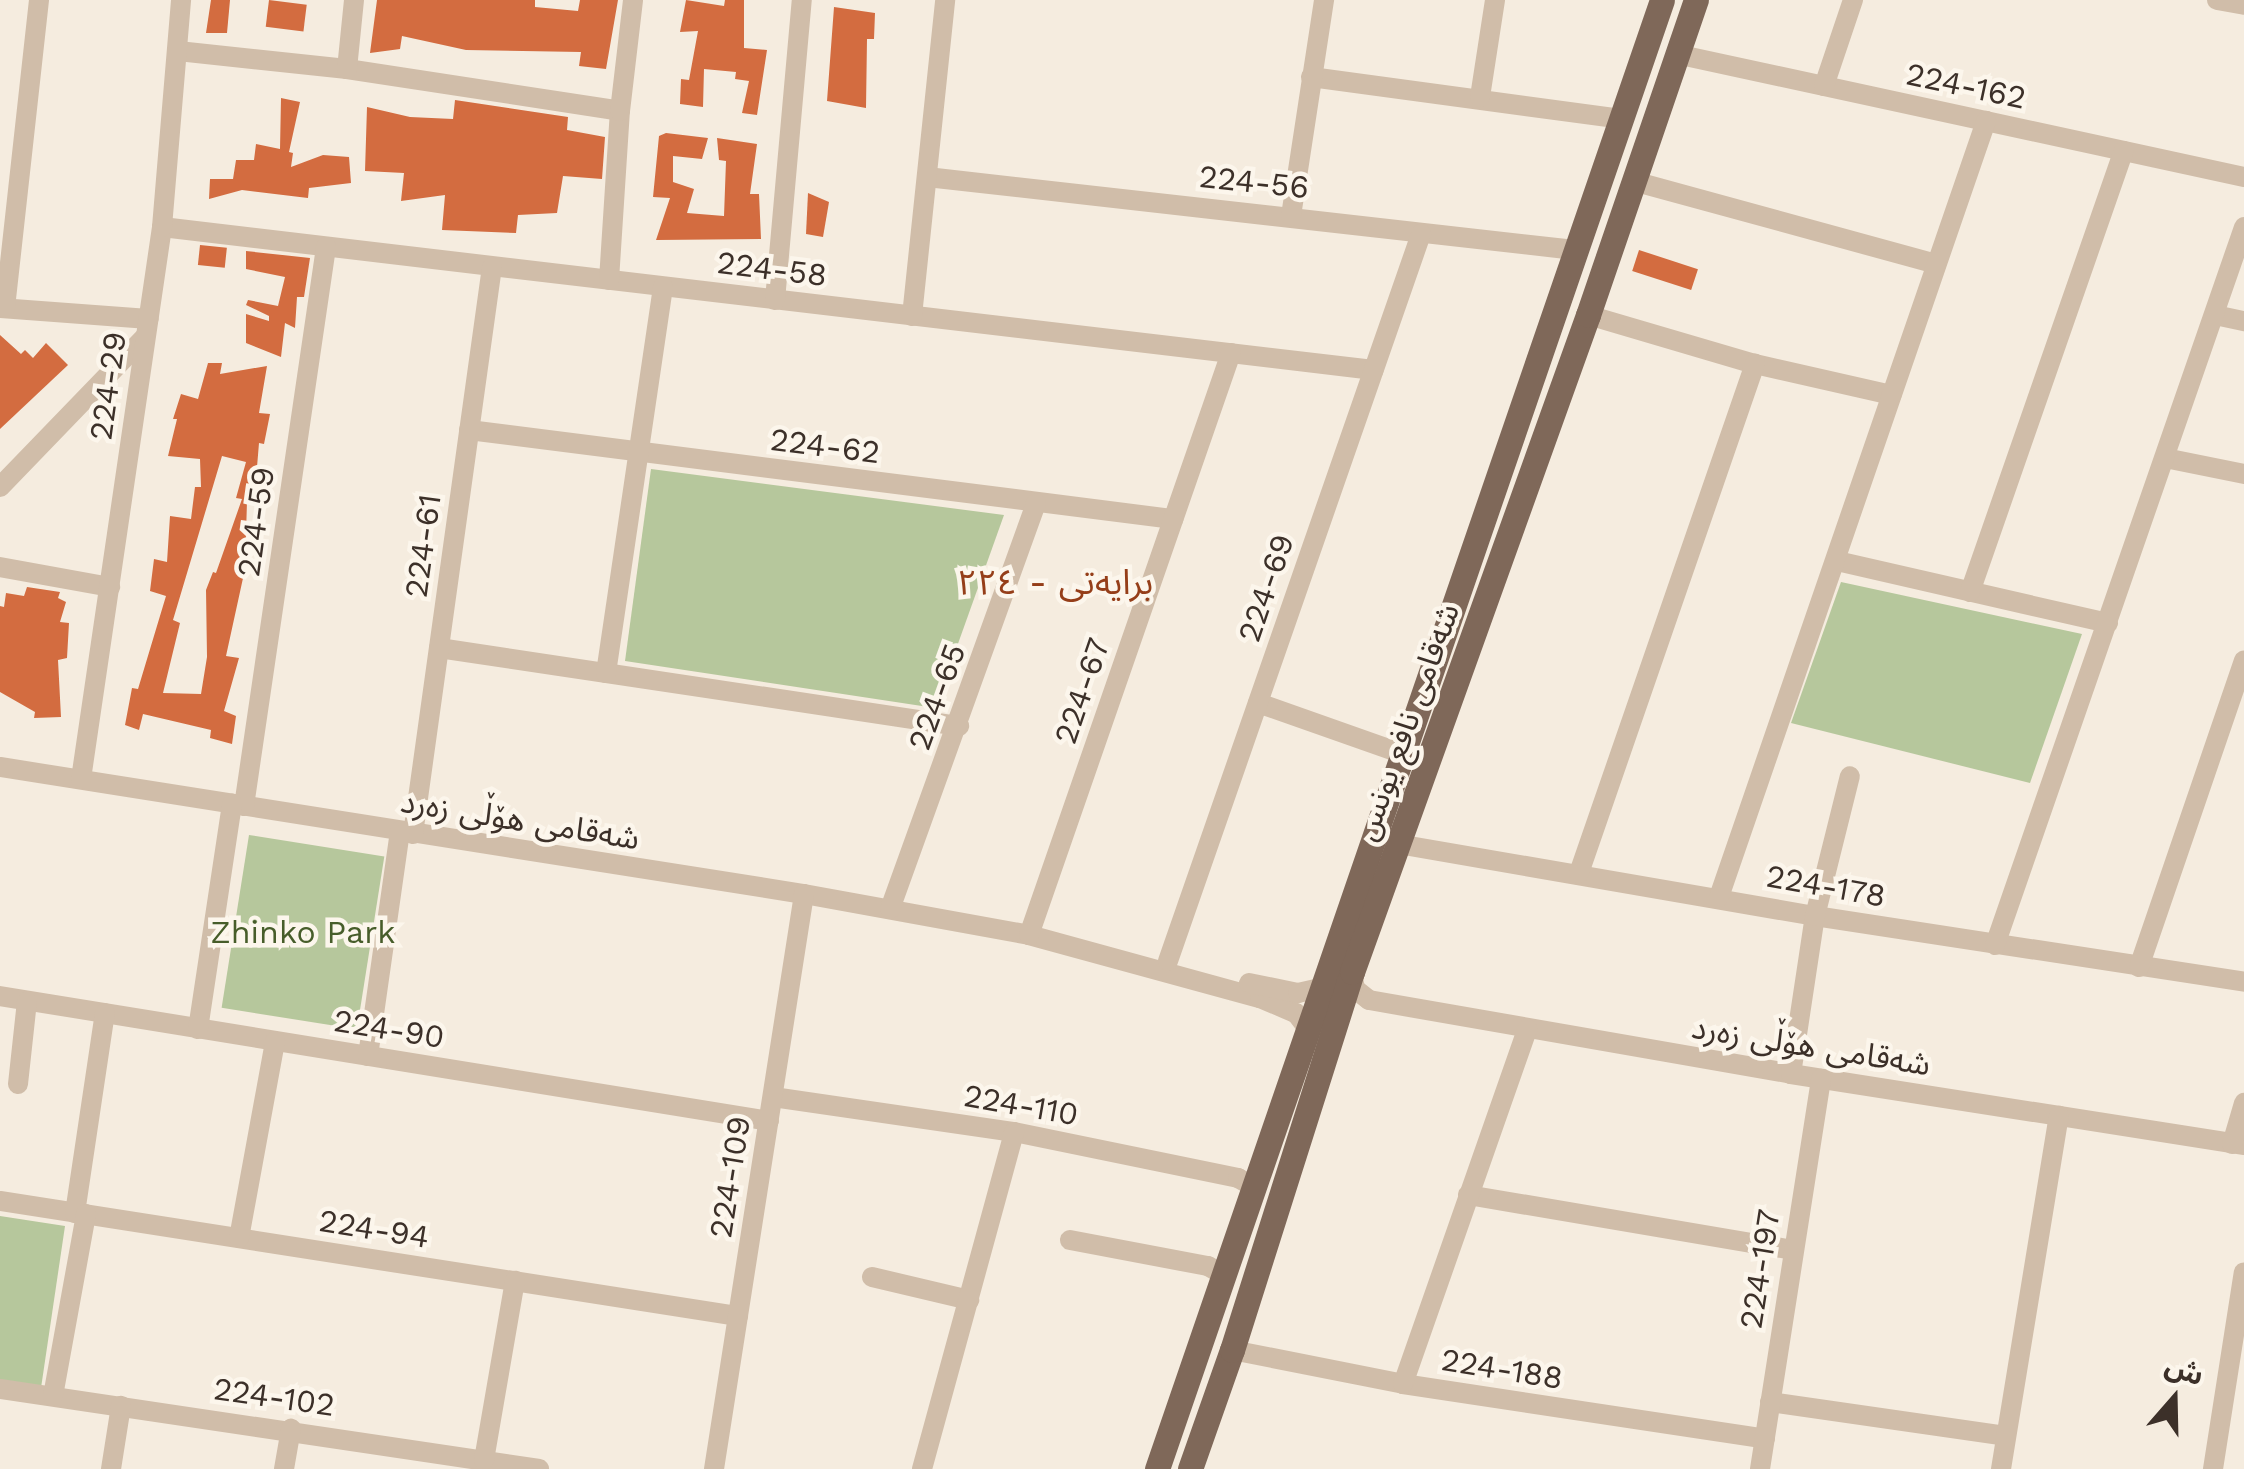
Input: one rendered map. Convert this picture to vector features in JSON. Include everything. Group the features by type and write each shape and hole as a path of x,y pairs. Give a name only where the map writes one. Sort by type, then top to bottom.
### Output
{"main road":[{"name":"شەقامی نافع یونس","path":"1157,1469 1662,0"},
{"name":"شەقامی نافع یونس","path":"1190,1469 1232,1350 1352,972 1588,315 1696,0"},
{"path":"1510,440 1541,444"}],"street":[{"path":"39,0 3,308 147,328"},
{"name":"224-29","path":"81,779 162,227 182,0"},
{"path":"347,68 354,0"},
{"path":"609,280 620,110 633,0"},
{"path":"775,300 802,0"},
{"path":"912,316 945,0"},
{"path":"1291,216 1324,0"},
{"path":"1480,97 1495,0"},
{"path":"1824,86 1852,0"},
{"path":"2217,0 2244,5"},
{"path":"178,51 347,68 620,110"},
{"name":"224-162","path":"1676,54 2244,177"},
{"path":"1311,77 1621,119"},
{"path":"1719,897 1838,561 1986,121"},
{"path":"1970,592 2124,152"},
{"name":"224-56","path":"927,177 1575,250"},
{"path":"1632,181 1936,264"},
{"path":"1995,944 2244,226"},
{"name":"224-58","path":"162,227 1374,370"},
{"name":"224-69","path":"1168,961 1421,234"},
{"name":"224-59","path":"198,1028 238,805 326,247"},
{"name":"224-61","path":"368,1056 439,648 492,266"},
{"path":"606,673 663,286"},
{"path":"2215,314 2244,321"},
{"path":"1588,315 1756,364 1892,396"},
{"path":"0,487 147,328"},
{"name":"224-67","path":"1029,935 1231,354"},
{"path":"1578,872 1756,364"},
{"name":"224-62","path":"470,430 1174,519"},
{"path":"2165,458 2244,474"},
{"name":"224-65","path":"890,909 1036,504"},
{"path":"1838,561 2108,623"},
{"path":"0,567 110,586"},
{"path":"439,648 959,726"},
{"path":"2139,967 2244,660"},
{"path":"1258,703 1402,754"},
{"name":"شەقامی هۆڵی زەرد","path":"0,767 804,894 1029,935 1260,998 1296,1012 1309,1030"},
{"path":"1791,1074 1815,916 1850,776"},
{"name":"224-178","path":"1398,844 1578,872 1815,916 2244,982"},
{"name":"224-109","path":"714,1469 804,894"},
{"name":"شەقامی هۆڵی زەرد","path":"1029,935 1039,932 1283,991 1298,993 1322,987"},
{"path":"1352,972 1356,989 1369,1000"},
{"name":"224-90","path":"0,996 769,1121"},
{"path":"1338,1020 1350,1006 1369,1000"},
{"name":"شەقامی هۆڵی زەرد","path":"1369,1000 1791,1074 2238,1144"},
{"path":"18,1084 28,1001"},
{"path":"53,1396 105,1013"},
{"path":"1403,1384 1526,1029"},
{"path":"240,1238 274,1041"},
{"name":"224-197","path":"1760,1469 1821,1078"},
{"name":"224-110","path":"773,1097 1014,1132 1238,1178 1256,1188"},
{"path":"2238,1144 2244,1102"},
{"path":"2001,1469 2060,1116"},
{"path":"922,1469 1014,1132"},
{"path":"1468,1195 1794,1250"},
{"name":"224-94","path":"0,1201 738,1316"},
{"path":"1070,1240 1208,1266 1225,1276"},
{"path":"2212,1469 2238,1345 2244,1272"},
{"path":"872,1277 969,1300"},
{"path":"484,1460 515,1281"},
{"name":"224-188","path":"1232,1350 1403,1384 1765,1439"},
{"name":"224-102","path":"0,1389 291,1429 539,1469"},
{"path":"1770,1402 2006,1436"},
{"path":"111,1469 121,1406"},
{"path":"284,1469 291,1429"}],"green space":[{"path":"651,469 1004,515 935,708 625,661"},
{"path":"1841,582 2082,634 2030,783 1791,723"},
{"name":"Zhinko Park","path":"249,835 384,856 357,1029 222,1008"},
{"path":"0,1216 65,1226 41,1388 0,1382"}],"building":[{"path":"211,0 230,0 227,33 206,33"},
{"path":"269,0 307,5 303,31 266,27"},
{"path":"377,0 535,0 535,7 578,11 580,0 618,0 606,69 579,66 581,52 466,50 402,36 400,49 370,53"},
{"path":"686,0 724,6 725,0 744,0 744,48 767,50 757,115 742,113 749,81 735,79 736,72 704,69 703,107 680,104 681,79 689,80 698,31 680,32"},
{"path":"834,7 875,13 874,39 867,39 866,108 827,101"},
{"path":"281,98 300,102 289,152 293,153 291,167 323,155 349,157 351,183 309,188 308,198 242,190 209,199 210,179 233,179 236,160 254,160 256,144 280,149"},
{"path":"455,100 568,117 567,130 605,137 602,179 563,176 557,213 518,215 516,233 442,230 445,195 401,201 404,173 365,171 367,107 410,117 453,119"},
{"path":"666,133 708,138 702,159 673,156 673,182 694,189 687,213 724,216 726,161 719,160 717,138 757,144 750,194 759,194 761,239 656,240 670,198 653,197 659,136"},
{"path":"808,193 829,202 823,237 806,234"},
{"path":"200,245 227,248 225,268 198,265"},
{"path":"1639,250 1698,269 1691,290 1632,271"},
{"path":"246,251 310,258 304,297 297,297 295,328 285,323 281,357 246,343 246,314 269,321 269,316 246,305 248,300 278,306 285,277 246,269"},
{"path":"0,335 21,354 25,350 33,358 46,343 68,365 0,429"},
{"path":"208,363 222,363 220,374 267,366 259,413 270,414 264,444 259,443 254,503 247,501 245,569 226,656 239,658 224,711 236,716 232,744 210,738 211,730 143,714 139,730 125,725 132,688 138,689 166,596 150,591 154,559 167,562 170,516 191,519 195,487 201,487 200,459 168,456 181,394 198,399","holes":["222,456 246,462 236,498 242,499 216,573 213,572 206,590 207,657 201,694 163,693 180,623 173,620"]},
{"path":"27,587 60,592 58,598 66,602 60,622 69,623 67,658 58,660 61,717 34,718 35,712 0,692 0,606 4,607 6,593 24,596"}],"district":[{"name":"برایەتی - ٢٢٤","path":"1055,582"}]}
